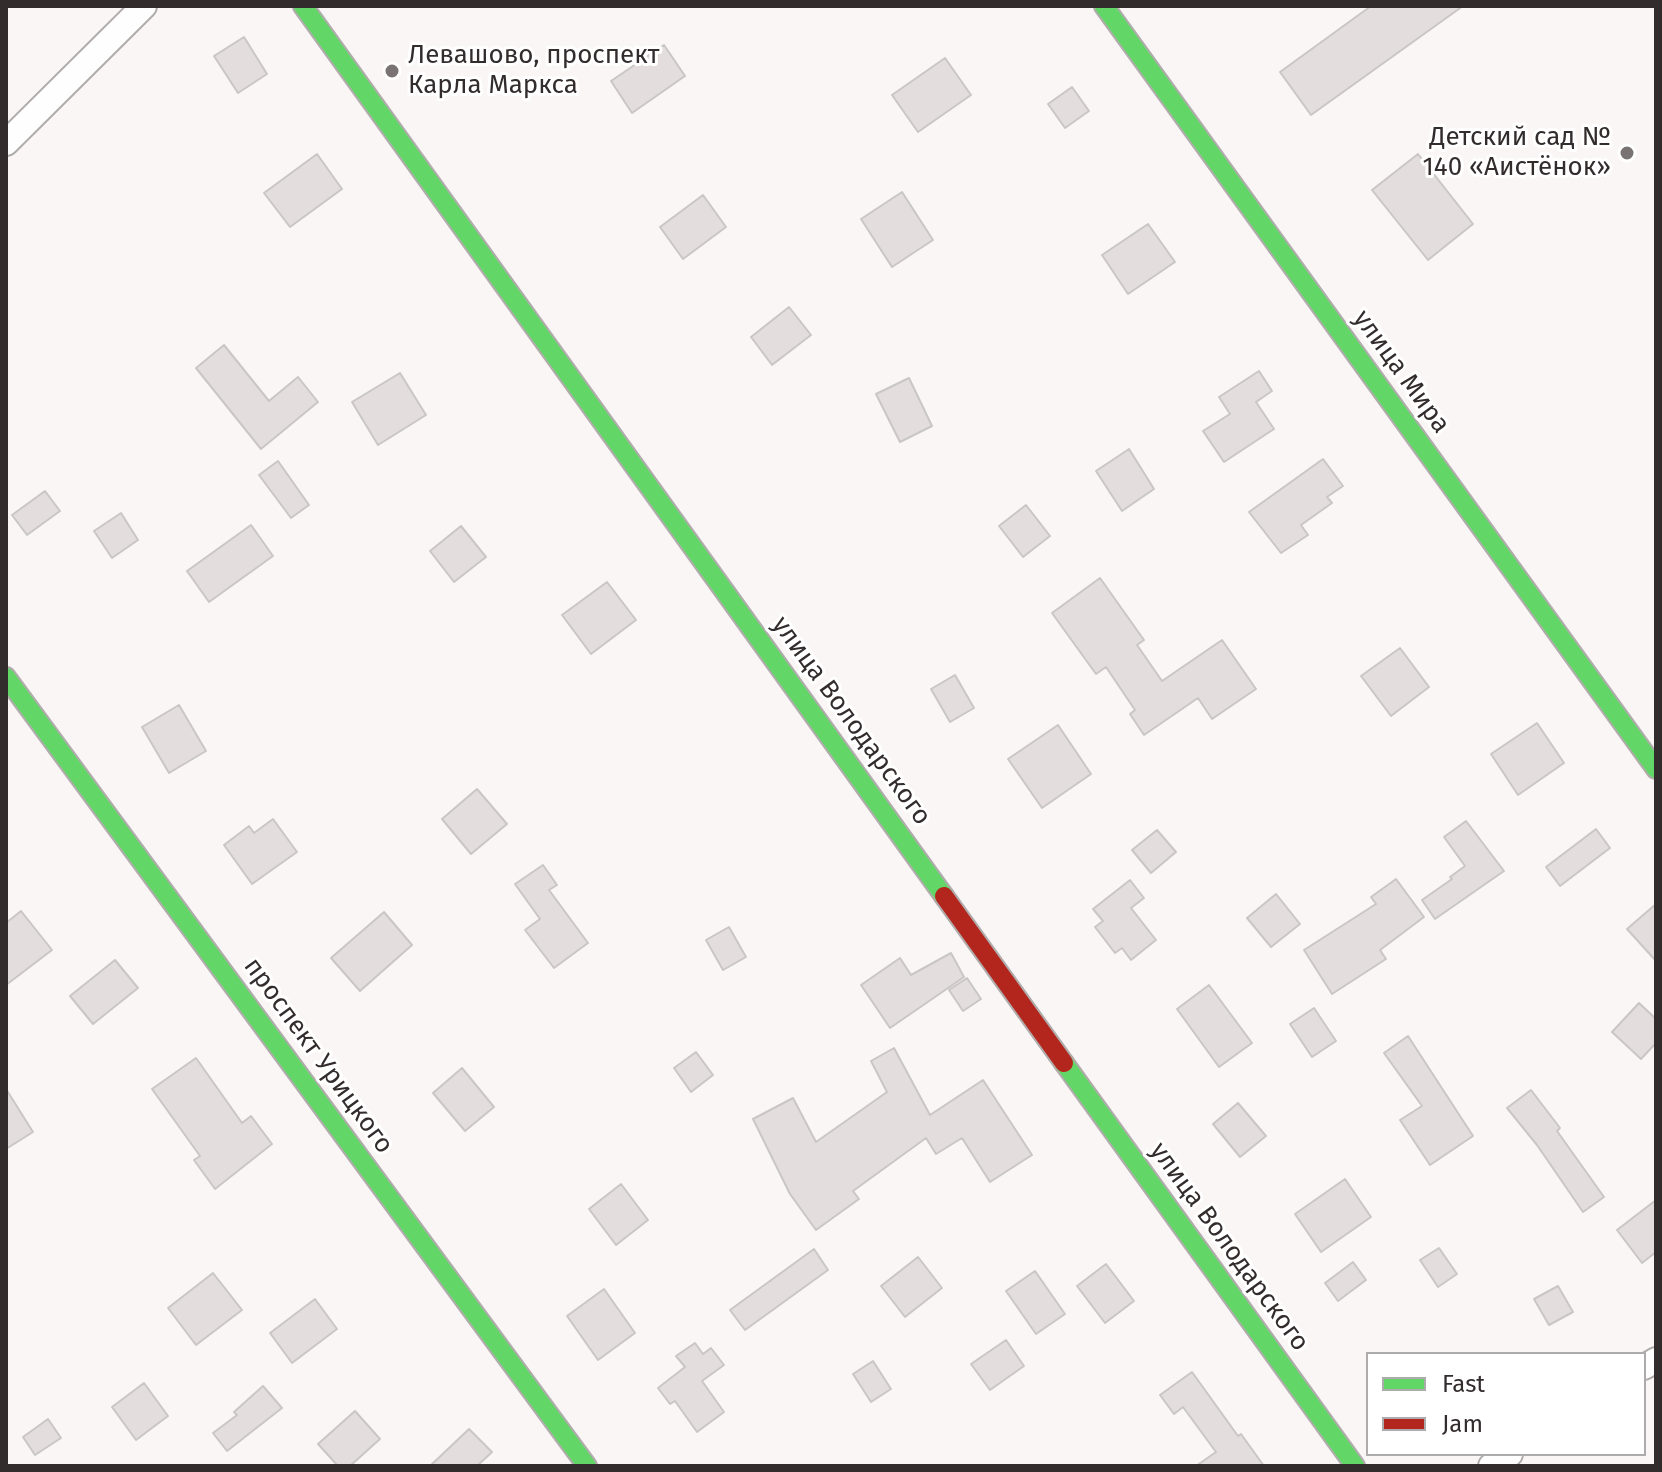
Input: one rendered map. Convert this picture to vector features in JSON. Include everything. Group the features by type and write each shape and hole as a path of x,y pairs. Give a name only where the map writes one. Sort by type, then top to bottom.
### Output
{"street":[{"path":"6,143 144,6"},
{"name":"улица Володарского","path":"303,6 1355,1466"},
{"name":"улица Мира","path":"1104,6 1656,769"},
{"name":"проспект Урицкого","path":"6,677 587,1466"}],"building":[{"path":"1371,6 1463,6 1311,115 1280,72"},
{"path":"244,37 267,74 238,93 214,56"},
{"path":"664,45 685,76 632,113 611,81"},
{"path":"945,58 971,95 918,132 892,95"},
{"path":"1072,87 1089,111 1065,128 1048,104"},
{"path":"317,154 342,189 290,227 264,193"},
{"path":"1418,154 1473,224 1428,260 1372,190"},
{"path":"902,192 933,240 892,267 861,219"},
{"path":"703,195 726,227 683,259 660,227"},
{"path":"1148,224 1175,262 1128,294 1102,255"},
{"path":"789,307 811,335 772,365 751,337"},
{"path":"224,345 269,401 298,377 318,402 261,449 196,368"},
{"path":"1259,371 1272,391 1256,402 1274,429 1224,462 1203,431 1230,414 1219,397"},
{"path":"400,373 426,415 378,445 352,402"},
{"path":"909,378 932,426 900,442 876,394"},
{"path":"1129,449 1154,489 1122,511 1096,471"},
{"path":"1323,459 1343,486 1327,497 1332,503 1301,525 1308,535 1281,553 1249,512"},
{"path":"278,461 309,505 291,518 259,475"},
{"path":"45,491 60,511 27,535 12,515"},
{"path":"1026,505 1050,536 1023,557 999,526"},
{"path":"121,513 138,540 112,558 94,531"},
{"path":"251,525 273,556 209,602 187,571"},
{"path":"461,526 486,557 454,582 430,551"},
{"path":"1100,578 1144,640 1137,645 1162,681 1222,640 1256,689 1212,719 1198,698 1144,735 1130,714 1135,710 1106,667 1096,674 1052,613"},
{"path":"607,582 636,620 591,654 562,615"},
{"path":"1400,648 1429,687 1391,716 1361,676"},
{"path":"955,675 974,708 950,722 931,689"},
{"path":"179,705 206,751 169,773 142,727"},
{"path":"1537,723 1564,763 1518,795 1491,754"},
{"path":"1058,725 1091,774 1042,808 1008,759"},
{"path":"477,789 507,824 471,854 442,819"},
{"path":"273,819 297,852 252,884 224,845 249,826 254,833"},
{"path":"1466,821 1504,871 1435,919 1422,900 1465,866 1444,837"},
{"path":"1596,829 1610,848 1560,886 1546,867"},
{"path":"1157,830 1176,852 1151,873 1132,850"},
{"path":"543,865 557,885 549,890 588,943 554,968 525,930 540,919 515,884"},
{"path":"1396,879 1424,917 1380,950 1386,959 1332,994 1304,950 1376,904 1371,897"},
{"path":"1130,880 1144,898 1131,908 1156,940 1131,960 1122,948 1115,953 1095,927 1103,921 1093,909"},
{"path":"1276,894 1300,924 1271,947 1247,918"},
{"path":"1656,904 1656,961 1627,929"},
{"path":"21,911 52,950 6,985 6,923"},
{"path":"384,912 412,945 360,991 331,958"},
{"path":"729,927 746,957 723,970 706,940"},
{"path":"951,953 964,977 890,1028 861,985 900,958 911,975"},
{"path":"115,960 138,988 93,1024 70,996"},
{"path":"967,978 981,999 963,1011 949,990"},
{"path":"1209,985 1252,1043 1219,1067 1177,1009"},
{"path":"1639,1003 1656,1019 1656,1043 1641,1059 1612,1032"},
{"path":"1314,1008 1336,1041 1312,1057 1290,1024"},
{"path":"1408,1036 1473,1136 1430,1165 1400,1120 1422,1106 1384,1053"},
{"path":"894,1048 930,1115 983,1080 1032,1155 990,1182 962,1138 936,1154 926,1138 853,1191 859,1199 816,1230 790,1194 753,1119 793,1098 816,1142 887,1092 871,1061"},
{"path":"696,1052 713,1075 691,1092 674,1068"},
{"path":"196,1058 242,1123 251,1116 272,1144 215,1189 194,1160 200,1156 152,1089"},
{"path":"462,1068 494,1107 465,1131 433,1093"},
{"path":"6,1089 33,1132 6,1149"},
{"path":"1531,1090 1560,1128 1557,1131 1604,1197 1583,1212 1507,1108"},
{"path":"1238,1103 1266,1136 1240,1157 1213,1124"},
{"path":"1345,1179 1371,1217 1321,1252 1295,1214"},
{"path":"621,1184 648,1220 616,1245 589,1209"},
{"path":"1656,1200 1656,1252 1642,1263 1617,1230"},
{"path":"1439,1248 1457,1274 1438,1287 1420,1260"},
{"path":"814,1249 828,1270 745,1330 730,1310"},
{"path":"918,1257 942,1288 905,1317 881,1286"},
{"path":"1353,1262 1366,1280 1338,1301 1325,1283"},
{"path":"1106,1264 1134,1301 1105,1323 1077,1286"},
{"path":"1035,1271 1065,1314 1036,1334 1006,1291"},
{"path":"213,1273 242,1310 196,1345 168,1308"},
{"path":"1558,1286 1573,1312 1549,1325 1534,1299"},
{"path":"604,1289 635,1333 598,1360 567,1316"},
{"path":"315,1299 337,1329 292,1363 270,1333"},
{"path":"1006,1340 1024,1366 990,1390 971,1364"},
{"path":"695,1343 703,1354 711,1348 724,1365 702,1381 724,1412 697,1432 675,1401 670,1404 658,1388 685,1367 676,1356"},
{"path":"873,1361 891,1389 871,1402 853,1374"},
{"path":"1192,1372 1264,1466 1196,1466 1216,1452 1183,1407 1174,1414 1160,1395"},
{"path":"144,1383 168,1416 136,1440 112,1407"},
{"path":"263,1386 282,1408 227,1451 213,1433 237,1415 234,1412"},
{"path":"355,1411 380,1439 350,1466 338,1466 318,1444"},
{"path":"48,1419 61,1438 35,1455 23,1437"},
{"path":"469,1429 492,1452 477,1466 430,1466"}],"traffic: fast":[{"path":"303,6 944,896"},
{"path":"1104,6 1656,769"},
{"path":"6,677 587,1466"},
{"path":"1064,1063 1355,1466"}],"traffic: jam":[{"path":"944,896 1064,1063"}],"place":[{"name":"Левашово, проспект Карла Маркса","path":"392,71"},
{"name":"Детский сад № 140 «Аистёнок»","path":"1627,153"}]}
